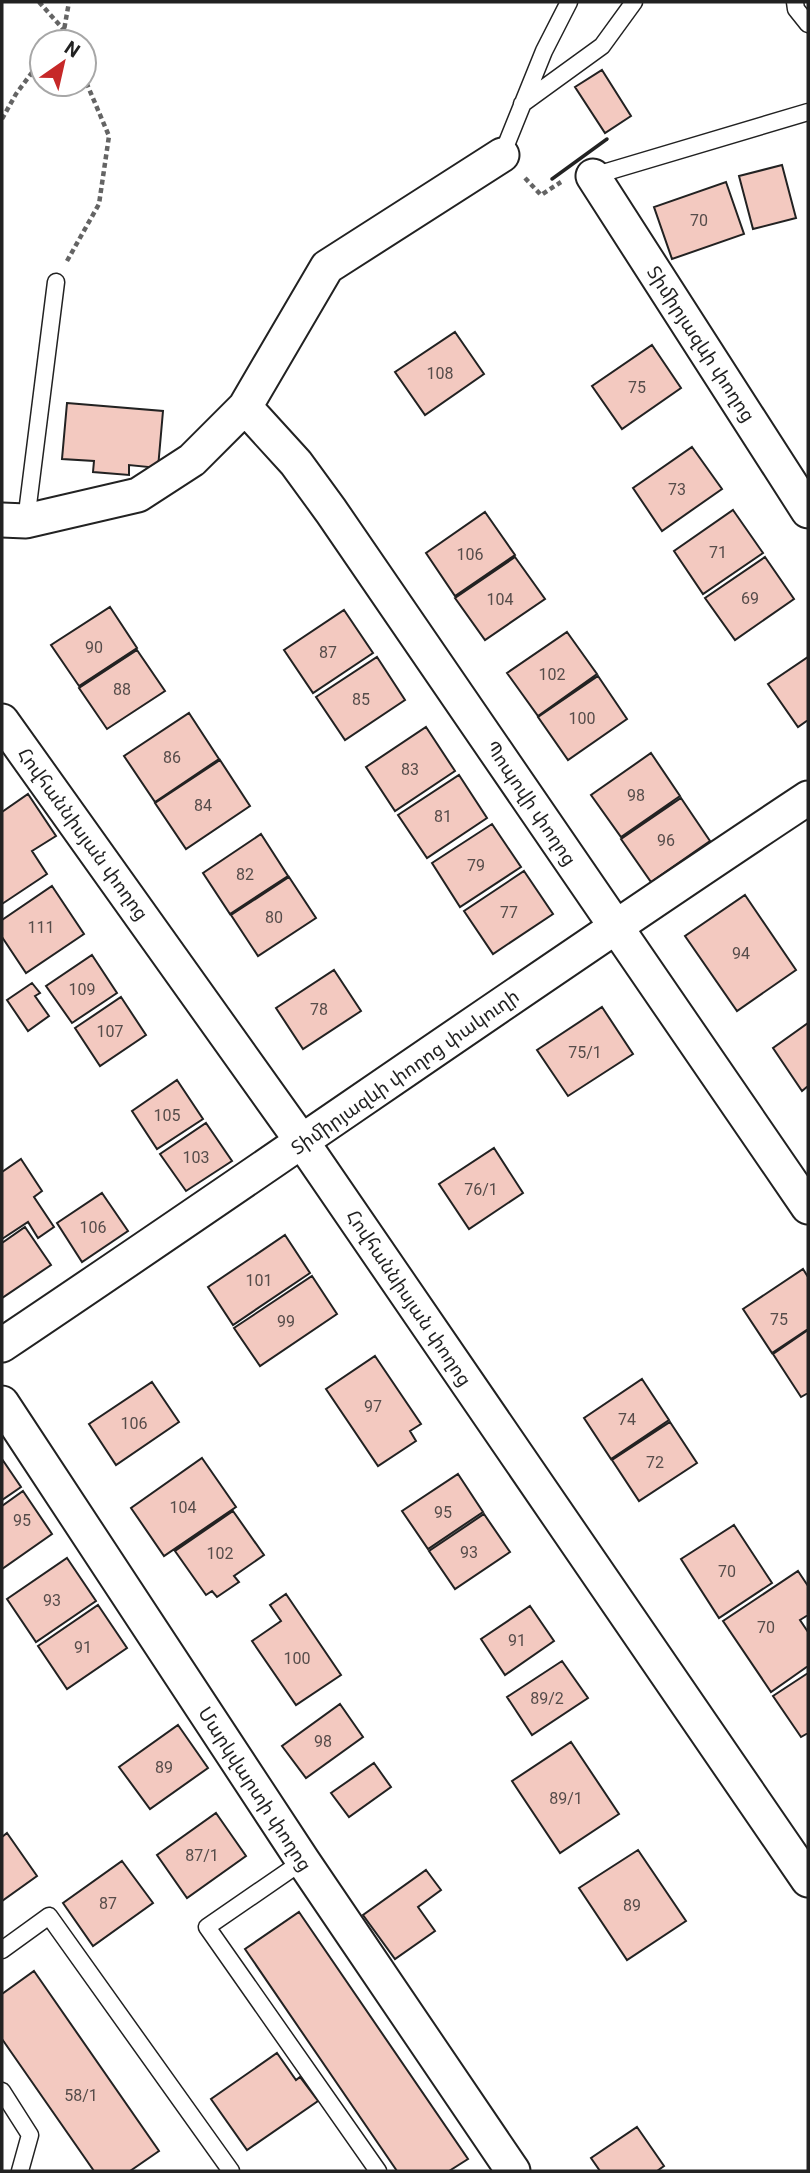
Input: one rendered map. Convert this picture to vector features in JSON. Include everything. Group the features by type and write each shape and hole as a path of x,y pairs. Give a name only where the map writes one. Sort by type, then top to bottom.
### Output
{"street":[{"path":"14,521 138,495 192,460 245,407 327,267 502,155"},
{"name":"Տիմիրյազևի փողոց","path":"593,176 808,512"},
{"name":"Պոպովի փողոց","path":"245,407 296,463 331,511 808,1207"},
{"name":"Հովհաննիսյան փողոց","path":"2,721 303,1143 808,1880"},
{"name":"Տիմիրյազևի փողոց փակուղի","path":"2,1345 303,1143 615,926 808,798"},
{"name":"Մարկվարտի փողոց","path":"2,1403 509,2170"}],"lane":[{"path":"502,155 544,51 569,2"},
{"path":"522,104 602,46 634,2"},
{"path":"795,2 796,9 808,24"},
{"path":"593,176 808,112"},
{"path":"14,521 55,282"},
{"path":"303,1861 207,1927 378,2171"},
{"path":"2,1950 49,1916 231,2171"},
{"path":"2,2091 30,2135 20,2171"}],"path":[{"path":"39,2 62,28"},
{"path":"64,28 69,2"},
{"path":"2,119 28,78"},
{"path":"55,282 99,204 109,136 93,98"},
{"path":"541,195 559,182"}],"building":[{"path":"602,70 631,116 605,133 575,87"},
{"path":"782,165 796,218 753,229 739,176"},
{"path":"726,182 744,234 672,259 654,207"},
{"path":"455,332 484,374 425,415 395,372"},
{"path":"652,345 681,388 622,429 592,386"},
{"path":"67,403 163,411 158,468 129,465 129,475 93,472 94,461 62,459"},
{"path":"692,447 722,489 662,531 633,488"},
{"path":"733,510 763,553 703,594 674,551"},
{"path":"485,512 515,555 455,596 426,553"},
{"path":"515,557 545,599 485,640 455,598"},
{"path":"765,557 794,599 735,640 705,598"},
{"path":"110,607 137,648 79,686 51,645"},
{"path":"344,610 373,653 313,693 284,650"},
{"path":"567,632 597,674 538,716 507,673"},
{"path":"137,650 165,691 107,729 79,688"},
{"path":"377,657 405,700 345,740 316,697"},
{"path":"808,657 808,720 798,727 768,684"},
{"path":"598,676 627,719 568,760 538,717"},
{"path":"189,713 219,759 155,802 124,756"},
{"path":"426,727 455,771 395,811 366,767"},
{"path":"651,753 680,796 621,837 591,795"},
{"path":"220,760 250,806 186,849 155,803"},
{"path":"459,775 487,818 427,858 398,815"},
{"path":"28,794 56,836 32,851 47,874 2,904 2,812"},
{"path":"681,798 710,841 651,882 621,839"},
{"path":"492,824 521,867 460,907 432,863"},
{"path":"261,834 288,876 230,914 203,873"},
{"path":"524,871 553,914 493,954 464,911"},
{"path":"289,877 316,918 258,956 231,915"},
{"path":"52,886 84,934 26,973 2,937 2,920"},
{"path":"745,895 796,970 737,1011 685,936"},
{"path":"92,955 117,993 72,1023 46,986"},
{"path":"334,970 361,1011 303,1049 276,1008"},
{"path":"32,983 40,993 35,996 49,1016 28,1031 7,1000"},
{"path":"121,997 146,1035 100,1066 75,1028"},
{"path":"602,1007 633,1054 568,1096 537,1050"},
{"path":"808,1023 808,1086 802,1091 773,1048"},
{"path":"177,1080 203,1119 157,1149 132,1111"},
{"path":"206,1123 232,1161 186,1191 160,1154"},
{"path":"494,1148 523,1193 469,1229 439,1184"},
{"path":"21,1159 42,1191 34,1197 54,1227 38,1238 28,1222 2,1239 2,1172"},
{"path":"102,1193 128,1231 82,1262 57,1223"},
{"path":"25,1227 51,1265 2,1298 2,1243"},
{"path":"285,1235 310,1273 233,1325 208,1287"},
{"path":"803,1269 808,1277 808,1329 772,1353 743,1309"},
{"path":"312,1276 337,1314 260,1366 234,1328"},
{"path":"808,1330 808,1393 801,1397 773,1354"},
{"path":"375,1356 421,1424 410,1431 416,1441 378,1466 326,1389"},
{"path":"642,1379 669,1420 611,1459 584,1418"},
{"path":"152,1382 179,1422 116,1465 89,1424"},
{"path":"670,1422 697,1463 639,1501 612,1460"},
{"path":"202,1458 236,1507 164,1556 131,1508"},
{"path":"2,1459 21,1487 2,1500"},
{"path":"458,1474 483,1512 428,1549 402,1511"},
{"path":"23,1491 52,1534 2,1569 2,1506"},
{"path":"233,1511 264,1555 234,1576 239,1582 217,1597 212,1591 206,1595 175,1551"},
{"path":"484,1514 510,1552 455,1589 429,1551"},
{"path":"734,1525 772,1583 719,1618 681,1559"},
{"path":"67,1558 96,1601 36,1642 7,1599"},
{"path":"798,1571 808,1586 808,1615 800,1620 808,1632 808,1666 771,1692 723,1621"},
{"path":"286,1594 341,1675 296,1705 252,1641 281,1621 270,1605"},
{"path":"98,1605 127,1648 67,1689 38,1646"},
{"path":"530,1606 554,1641 505,1675 481,1639"},
{"path":"562,1661 588,1698 532,1735 507,1697"},
{"path":"808,1673 808,1733 801,1737 773,1696"},
{"path":"340,1704 363,1737 306,1778 282,1746"},
{"path":"178,1725 208,1768 150,1809 119,1767"},
{"path":"571,1742 619,1814 560,1853 512,1781"},
{"path":"374,1763 391,1787 349,1817 331,1793"},
{"path":"216,1813 246,1856 187,1898 157,1855"},
{"path":"7,1833 37,1876 2,1901 2,1837"},
{"path":"638,1850 686,1921 627,1960 579,1888"},
{"path":"122,1861 153,1903 93,1946 63,1903"},
{"path":"426,1870 441,1890 418,1907 435,1931 395,1959 363,1915"},
{"path":"299,1912 468,2159 449,2171 397,2171 245,1949"},
{"path":"34,1971 159,2151 130,2171 94,2171 2,2039 2,1994"},
{"path":"277,2053 296,2080 300,2077 318,2101 247,2150 211,2099"},
{"path":"637,2127 664,2166 657,2171 600,2171 591,2158"}],"wall":[{"path":"552,179 607,139"}]}
